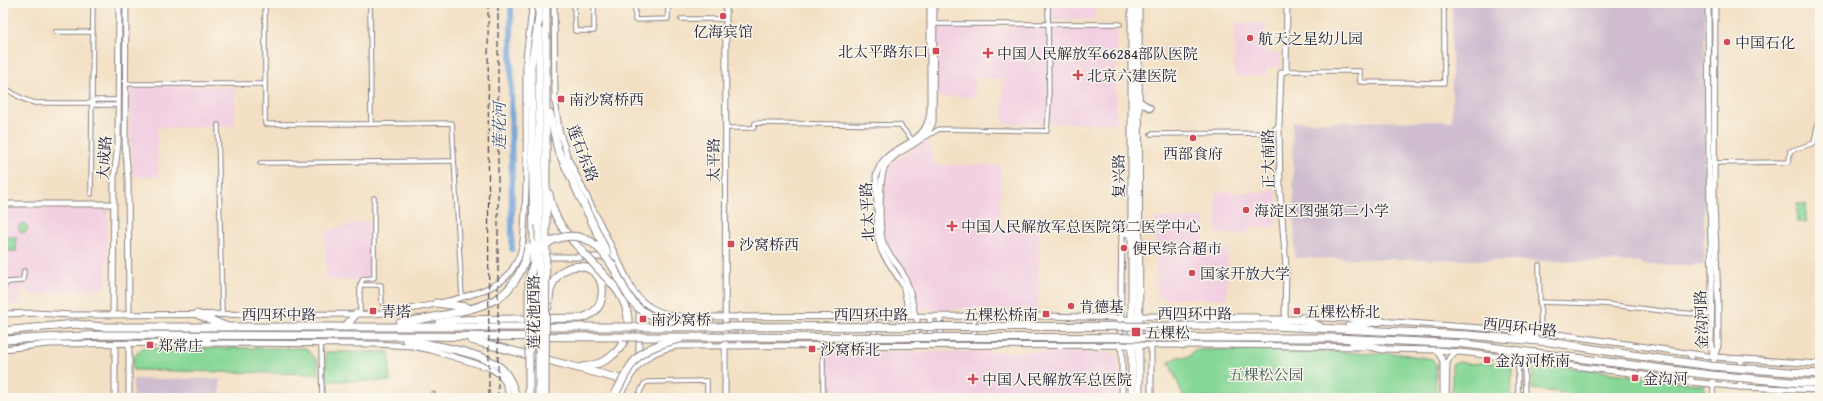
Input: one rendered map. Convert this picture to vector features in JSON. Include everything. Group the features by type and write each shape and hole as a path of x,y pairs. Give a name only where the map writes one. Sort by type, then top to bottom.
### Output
{"highway":[{"path":"539,3 542,225"},
{"name":"莲石东路","path":"542,225 546,177 546,3"},
{"name":"复兴路","path":"1132,3 1132,398"},
{"name":"复兴路","path":"1138,3 1139,398"},
{"path":"538,398 535,387 534,372 531,246 533,207 530,66 539,16"},
{"path":"546,94 558,150 630,300 638,309 658,320 690,327"},
{"path":"546,177 554,214 562,228 614,285 624,299 627,307 628,323 625,340 614,354 607,360 591,366 572,367"},
{"name":"莲花池西路","path":"542,225 546,319 546,398"},
{"name":"莲花池西路","path":"538,398 542,225"},
{"path":"529,398 529,285 530,274 537,255 543,247 556,239 569,236 577,237 594,243 614,268"},
{"path":"386,327 478,306 500,296 510,287 521,272 522,259 531,246"},
{"path":"546,319 551,288 556,278 562,271 569,267 586,267 594,272 602,285 603,294 601,303 597,310 587,316 567,322"},
{"path":"436,303 464,307 478,306"},
{"path":"197,314 229,327"},
{"path":"345,327 358,314"},
{"name":"西四环中路","path":"3,331 75,324 103,327 416,327 456,320 567,322 624,327 1320,327 1468,335 1550,342 1711,366 1820,374"},
{"path":"1131,320 1184,324 1258,320 1305,320 1320,327"},
{"path":"1334,328 1381,321"},
{"path":"1184,324 1184,345"},
{"path":"1509,330 1550,342"},
{"name":"西四环中路","path":"3,340 104,335 386,337 690,336 1335,338 1466,344 1711,375 1820,383"},
{"path":"185,343 229,336"},
{"path":"613,398 629,367 641,354 657,344 690,336"},
{"path":"386,337 471,354 487,360 502,370 508,377 514,397"},
{"path":"456,337 628,381"},
{"path":"1335,338 1383,349"},
{"path":"431,350 471,354"},
{"path":"1508,357 1547,354"}],"main road":[{"path":"1139,101 1150,108"},
{"path":"1122,233 1131,234"}],"street":[{"path":"91,194 93,3"},
{"name":"大成路","path":"113,314 114,178 118,144 119,3"},
{"name":"大成路","path":"126,3 125,144 128,178 129,314"},
{"path":"265,3 265,124 452,123 462,296"},
{"path":"370,3 371,124"},
{"path":"532,3 526,61 527,181 522,259 616,257"},
{"name":"莲石东路","path":"554,3 555,99 559,130 568,158 616,257"},
{"path":"574,3 575,31 594,31 594,3"},
{"path":"635,3 635,20 668,19 668,3"},
{"name":"太平路","path":"725,346 726,3"},
{"name":"北太平路","path":"917,345 914,316 903,284 882,252 877,237 876,176 886,157 923,138 930,131 934,117 932,24 930,3"},
{"name":"北太平路","path":"914,142 926,129 929,119 934,3"},
{"path":"923,138 939,129 1047,131 1049,103 1048,3"},
{"name":"正大南路","path":"1285,317 1286,267 1280,192 1279,125 1281,73 1286,71 1287,3"},
{"path":"1286,71 1360,71 1360,82 1444,83 1444,3"},
{"name":"金沟河路","path":"1708,3 1711,346 1714,356"},
{"name":"金沟河路","path":"1714,3 1714,203 1718,299 1718,346 1714,356"},
{"path":"681,19 726,19"},
{"path":"932,24 1120,24"},
{"path":"55,32 93,32"},
{"path":"126,84 265,84"},
{"path":"3,85 26,101 35,103 93,103 95,100 118,103"},
{"path":"1709,163 1789,162 1790,151 1814,143 1820,111"},
{"path":"725,128 754,128 755,123 900,124 914,142"},
{"path":"218,125 222,314"},
{"path":"1151,134 1266,133 1272,131 1279,125"},
{"path":"260,163 454,161"},
{"path":"358,314 360,284 363,279 374,278 374,198"},
{"path":"3,204 114,204"},
{"path":"1122,233 1122,309 1120,318 1122,398"},
{"name":"西四环中路","path":"616,257 627,282 639,299 658,312 669,315 1120,318 1131,320"},
{"name":"西四环中路","path":"3,314 358,314 396,311 485,291 507,276 522,259"},
{"path":"1539,265 1541,333"},
{"path":"3,299 4,286 8,282 21,281 23,279 24,271"},
{"path":"360,284 381,285 382,303"},
{"path":"639,299 639,364"},
{"path":"1540,302 1604,304 1711,315"},
{"path":"710,316 710,346"},
{"path":"740,316 740,346"},
{"path":"874,317 875,345"},
{"path":"930,317 930,345"},
{"path":"940,317 941,345"},
{"path":"974,317 974,345"},
{"name":"西四环中路","path":"1139,320 1285,317 1381,321 1541,333 1691,354 1820,364"},
{"path":"129,343 129,398"},
{"name":"西四环中路","path":"3,350 49,344 185,343 394,345 431,350 490,368 499,374 514,397"},
{"path":"115,344 115,398"},
{"path":"321,344 322,398"},
{"path":"1151,345 1151,398"},
{"name":"西四环中路","path":"619,398 639,364 651,354 664,348 677,346 1184,345 1326,346 1438,350 1508,357 1713,385 1820,390"},
{"path":"725,346 725,398"},
{"path":"823,346 823,398"},
{"path":"1438,350 1443,361 1443,398"},
{"path":"1446,398 1447,363 1450,357 1458,351"},
{"path":"1690,382 1691,354"},
{"path":"1713,398 1714,356"},
{"path":"1518,359 1518,398"},
{"path":"1740,387 1741,359"},
{"path":"1524,360 1525,398"},
{"path":"637,398 644,384 647,382 707,380 707,398"}],"shaded area":[{"path":"1052,3 1095,3 1095,19 1052,20"},
{"path":"1452,3 1705,3 1704,265 1640,265 1640,262 1295,258 1292,122 1452,121"},
{"name":"航天之星幼儿园","path":"1235,23 1266,23 1265,53 1280,53 1280,68 1267,67 1266,76 1234,76"},
{"path":"939,26 1117,27 1116,123 1003,124 1003,78 975,78 975,97 937,97 937,29"},
{"path":"132,85 234,87 235,126 157,128 158,177 133,177 129,129 129,89"},
{"name":"中国人民解放军总医院第二医学中心","path":"925,142 932,146 934,165 1001,165 1000,225 1039,226 1038,310 917,309 912,290 886,241 884,178 886,171 893,162"},
{"name":"海淀区图强第二小学","path":"1267,190 1277,190 1277,227 1248,227 1248,234 1216,234 1216,192 1267,193"},
{"path":"3,207 108,210 106,289 28,295 26,286 21,293 21,304 8,305 3,308"},
{"name":"国家开放大学","path":"1156,218 1205,218 1204,247 1228,247 1227,299 1156,298"},
{"path":"369,220 371,280 326,280 325,231"},
{"name":"中国人民解放军总医院","path":"827,352 1112,352 1119,360 1119,398 827,398"},
{"path":"133,379 220,379 220,398 133,398"},
{"path":"316,393 318,398 234,398 234,395"}],"green space":[{"path":"1797,204 1806,204 1806,222 1797,222"},
{"path":"23,223 28,228 23,233 18,228"},
{"path":"3,237 16,237 16,251 3,251"},
{"path":"142,348 306,348 317,361 318,374 133,370 133,358"},
{"name":"五棵松公园","path":"1242,349 1401,354 1432,359 1436,364 1436,398 1184,398 1169,362 1178,357 1189,357 1194,350"},
{"path":"326,352 389,352 390,381 326,381"},
{"path":"1460,362 1474,364 1486,362 1510,365 1512,367 1511,398 1452,398 1452,364"},
{"path":"1536,363 1704,385 1705,398 1606,398 1532,389 1534,365"}],"waterway":[{"name":"莲花河","path":"511,3 512,249"}],"railway":[{"path":"488,3 489,398"},
{"path":"498,3 498,398"}],"place":[{"name":"亿海宾馆","path":"723,16"},
{"name":"航天之星幼儿园","path":"1250,38"},
{"name":"中国石化","path":"1727,42"},
{"name":"北太平路东口","path":"936,51"},
{"name":"中国人民解放军66284部队医院","path":"988,53"},
{"name":"北京六建医院","path":"1078,75"},
{"name":"南沙窝桥西","path":"561,99"},
{"name":"西部食府","path":"1193,138"},
{"name":"海淀区图强第二小学","path":"1246,210"},
{"name":"中国人民解放军总医院第二医学中心","path":"952,226"},
{"name":"沙窝桥西","path":"731,244"},
{"name":"便民综合超市","path":"1124,248"},
{"name":"国家开放大学","path":"1192,273"},
{"name":"肯德基","path":"1071,306"},
{"name":"青塔","path":"373,311"},
{"name":"五棵松桥北","path":"1297,311"},
{"name":"五棵松桥南","path":"1046,314"},
{"name":"南沙窝桥","path":"643,319"},
{"name":"五棵松","path":"1136,332"},
{"name":"郑常庄","path":"150,345"},
{"name":"沙窝桥北","path":"812,349"},
{"name":"金沟河桥南","path":"1487,360"},
{"name":"金沟河","path":"1635,378"},
{"name":"中国人民解放军总医院","path":"973,379"}]}
